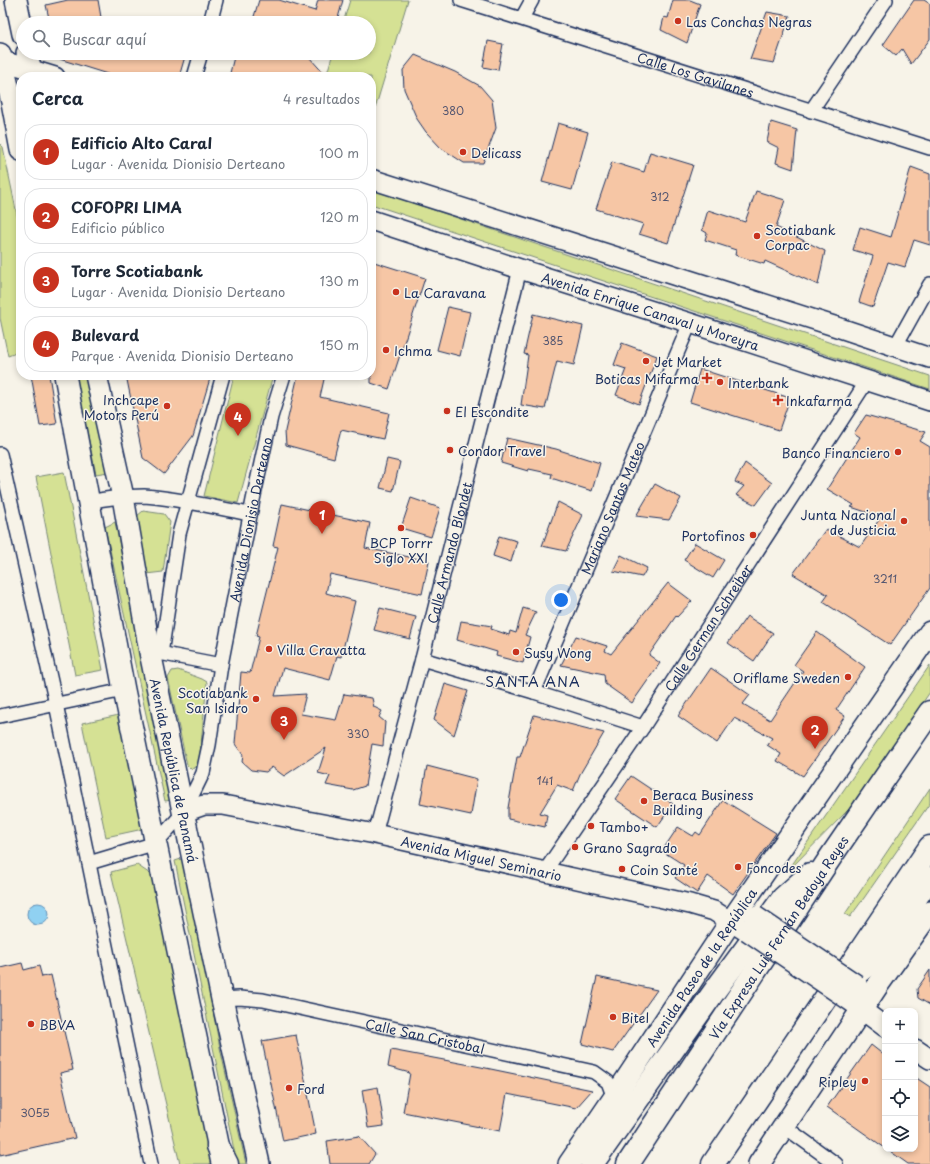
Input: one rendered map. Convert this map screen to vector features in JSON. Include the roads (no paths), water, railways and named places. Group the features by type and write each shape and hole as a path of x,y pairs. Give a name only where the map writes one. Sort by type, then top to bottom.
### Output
{"highway":[{"name":"Vía Expresa Luis Fernán Bedoya Reyes","path":"628,1164 832,855 930,712"},
{"path":"713,1164 827,996 842,978 930,847"},
{"path":"592,1164 716,989 783,898 832,855"},
{"path":"827,996 867,966 930,878"},
{"path":"727,1164 736,1146 748,1113"}],"main road":[{"path":"16,0 19,16"},
{"path":"0,58 16,126"},
{"path":"66,380 124,690 222,1158"},
{"name":"Avenida República de Panamá","path":"97,380 156,653 184,812 222,999 259,1164"},
{"name":"Avenida Paseo de la República","path":"569,1164 614,1098 744,923 750,909 750,894 930,632"},
{"path":"759,1164 785,1127 864,989 872,989 878,986 930,912"},
{"path":"744,923 857,1000"}],"street":[{"path":"212,16 216,0"},
{"name":"Calle Los Gavilanes","path":"461,0 930,148"},
{"path":"522,18 532,0"},
{"path":"811,111 886,0"},
{"path":"0,58 30,66 44,72"},
{"path":"195,72 199,60"},
{"path":"376,181 930,358"},
{"name":"Avenida Enrique Canaval y Moreyra","path":"376,222 930,401"},
{"name":"Calle Armando Blondet","path":"375,834 422,659 520,269"},
{"path":"895,347 930,284"},
{"name":"Mariano Santos Mateo","path":"534,692 690,323"},
{"path":"221,665 156,653 179,534 222,380"},
{"name":"Avenida Dionisio Derteano","path":"184,812 203,773 209,745 221,665 250,514 271,417 282,380"},
{"name":"Calle German Schreiber","path":"545,871 643,726 867,381"},
{"path":"0,454 56,704 151,1164"},
{"path":"89,502 123,497 144,496 166,498 250,514"},
{"path":"422,659 643,726"},
{"path":"0,716 124,690"},
{"name":"Avenida Miguel Seminario","path":"156,844 184,812 204,805 223,805 375,834 545,871 690,904 714,911 744,923"},
{"path":"89,863 156,844"},
{"name":"Calle San Cristobal","path":"222,999 239,998 263,1000 594,1072 608,1082 614,1098"},
{"path":"857,1000 882,1024"},
{"path":"918,1050 930,1060"},
{"path":"785,1127 836,1164"}],"water":[{"path":"38,903 46,906 49,914 46,922 38,925 30,922 27,914 30,906"}],"place":[{"name":"Las Conchas Negras","path":"678,21"},
{"name":"Delicass","path":"463,152"},
{"name":"Scotiabank Corpac","path":"757,236"},
{"name":"La Caravana","path":"396,292"},
{"name":"Ichma","path":"386,350"},
{"name":"Jet Market","path":"646,361"},
{"name":"Boticas Mifarma","path":"707,378"},
{"name":"Interbank","path":"720,382"},
{"name":"Inkafarma","path":"778,400"},
{"name":"Inchcape Motors Perú","path":"167,406"},
{"name":"El Escondite","path":"447,411"},
{"name":"Bulevard","path":"238,436"},
{"name":"Condor Travel","path":"450,450"},
{"name":"Banco Financiero","path":"898,452"},
{"name":"Junta Nacional de Justicia","path":"904,521"},
{"name":"BCP Torrr Siglo XXI","path":"401,528"},
{"name":"Edificio Alto Caral","path":"322,534"},
{"name":"Portofinos","path":"753,535"},
{"name":"Villa Cravatta","path":"269,649"},
{"name":"Susy Wong","path":"516,652"},
{"name":"Oriflame Sweden","path":"848,677"},
{"name":"Scotiabank San Isidro","path":"256,699"},
{"name":"Torre Scotiabank","path":"284,740"},
{"name":"COFOPRI LIMA","path":"815,749"},
{"name":"Beraca Business Building","path":"644,801"},
{"name":"Tambo+","path":"591,826"},
{"name":"Grano Sagrado","path":"575,847"},
{"name":"Foncodes","path":"738,867"},
{"name":"Coin Santé","path":"622,869"},
{"name":"Bitel","path":"613,1017"},
{"name":"BBVA","path":"31,1024"},
{"name":"Ripley","path":"865,1081"},
{"name":"Ford","path":"289,1088"}],"district":[{"name":"SANTA ANA","path":"533,681"}]}
